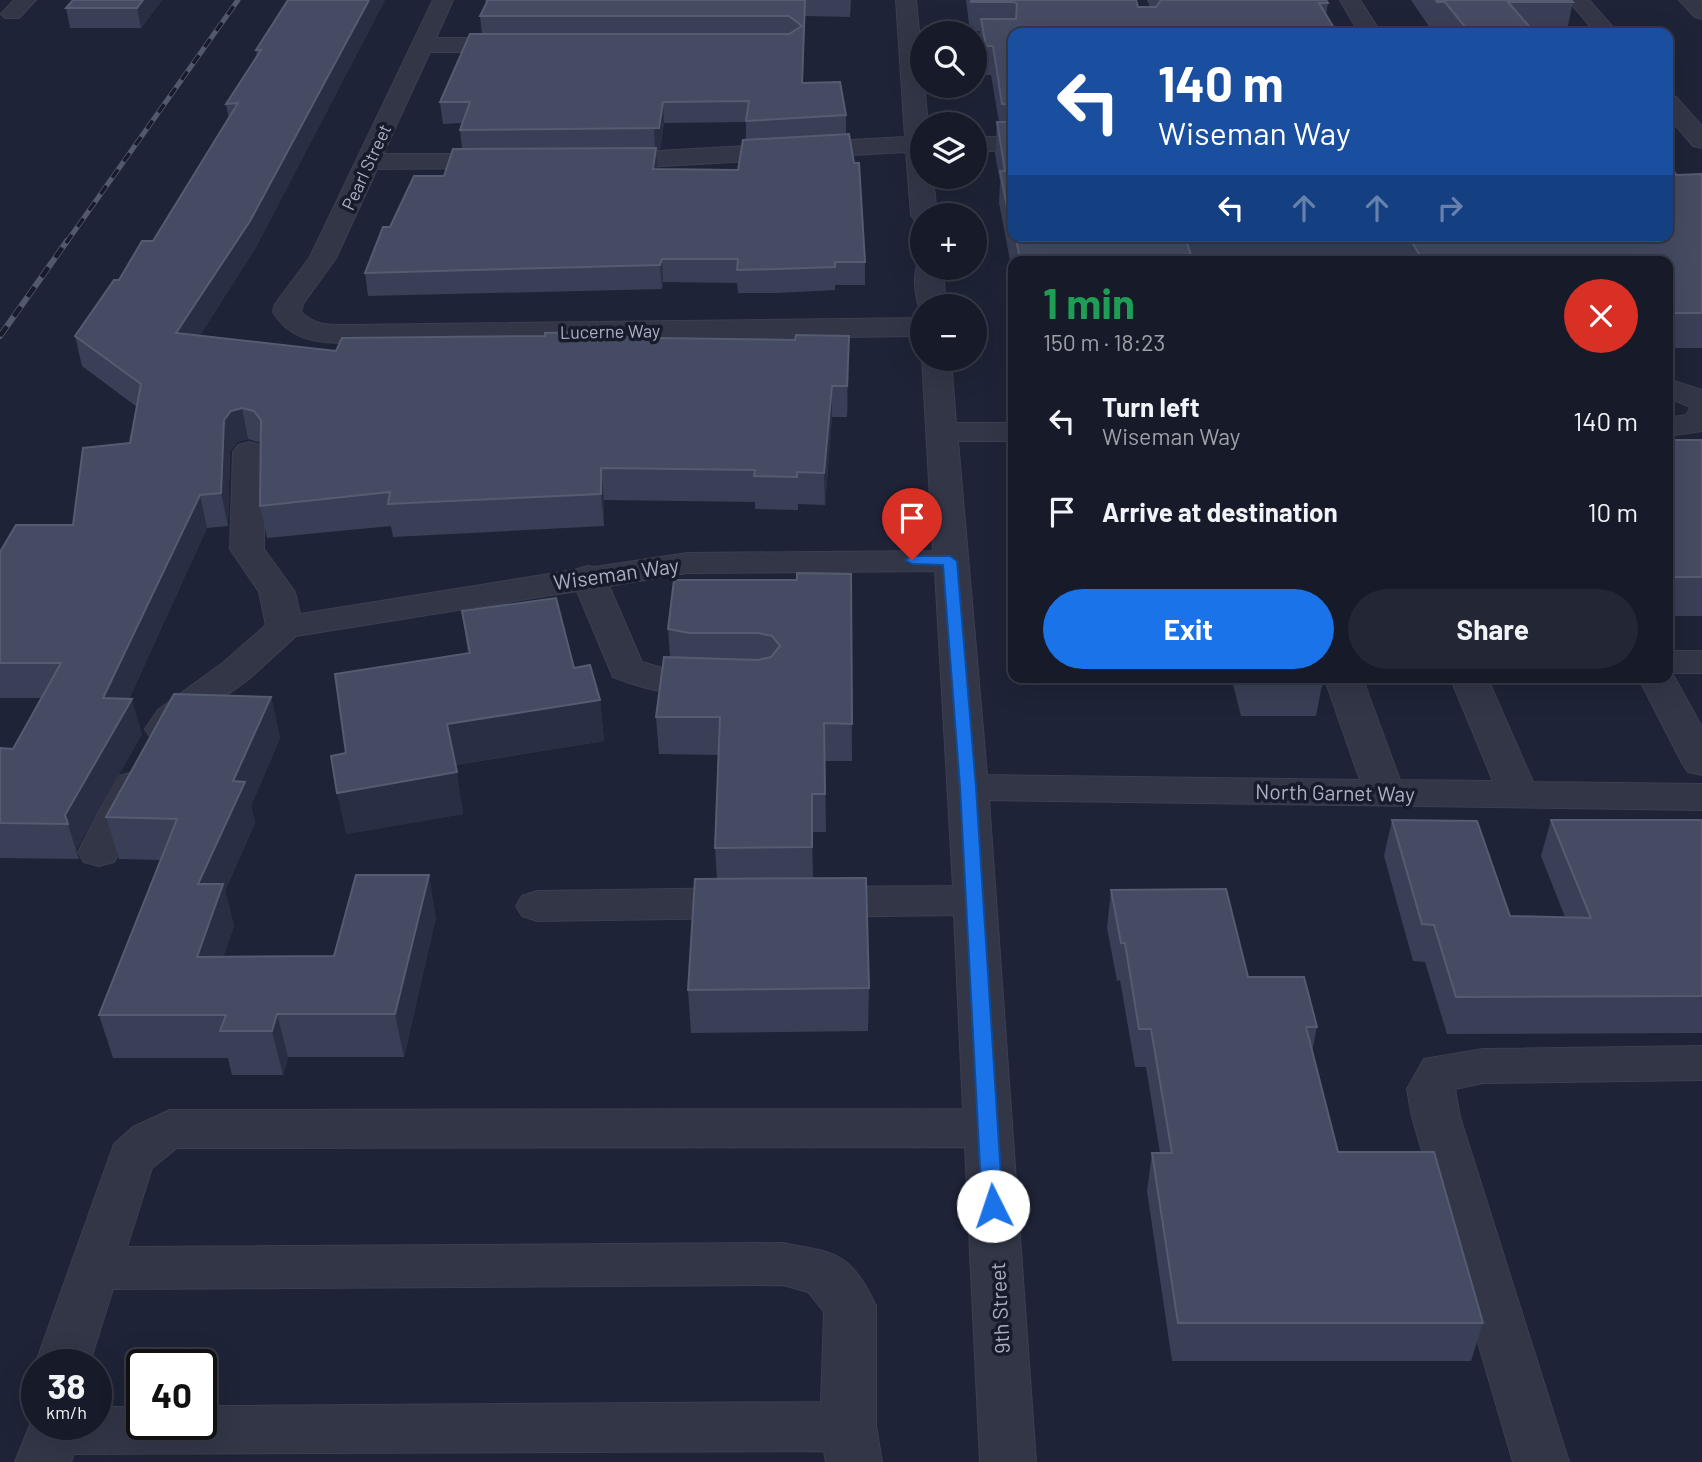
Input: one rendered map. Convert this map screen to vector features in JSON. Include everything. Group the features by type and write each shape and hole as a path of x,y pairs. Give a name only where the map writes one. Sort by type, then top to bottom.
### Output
{"street":[{"name":"Pearl Street","path":"298,326 290,320 289,304 323,258 443,0"},
{"path":"906,0 917,112"},
{"path":"1350,0 1367,28"},
{"path":"1578,0 1603,28"},
{"path":"1689,0 1702,13"},
{"path":"422,45 539,45"},
{"path":"1673,108 1702,141"},
{"path":"582,161 680,159 784,149 910,144"},
{"path":"987,144 1008,144"},
{"path":"369,162 528,161"},
{"name":"Lucerne Way","path":"298,326 331,334 910,327"},
{"name":"9th Street","path":"937,371 968,787 1008,1462"},
{"path":"1673,392 1701,416"},
{"path":"1673,425 1701,416"},
{"path":"940,432 1008,432"},
{"path":"99,852 171,718 237,670 285,627 276,592 247,549 249,452"},
{"name":"Wiseman Way","path":"285,627 588,576 687,563 950,561"},
{"path":"588,576 626,669 647,678 677,683 745,683"},
{"path":"1673,662 1702,662"},
{"path":"1345,683 1384,793"},
{"path":"1471,683 1518,794"},
{"path":"1659,683 1702,763"},
{"name":"North Garnet Way","path":"968,787 1702,797"},
{"path":"537,906 975,900"},
{"path":"1541,1462 1436,1117 1431,1089 1441,1071 1483,1066 1702,1063"},
{"path":"67,1349 131,1158 150,1140 170,1129 988,1128"},
{"path":"94,1268 783,1264 825,1275 850,1306 851,1444 112,1432"},
{"path":"43,1462 51,1440"}],"building":[{"path":"73,0 143,0 137,8 66,8"},
{"path":"288,0 369,0 250,221 176,333 336,351 342,338 545,336 545,333 584,332 584,336 656,338 795,340 796,335 849,336 847,386 832,386 824,473 797,472 797,477 754,476 755,470 601,468 601,494 388,504 390,492 260,506 261,420 254,411 242,408 231,411 224,420 221,493 200,495 103,698 132,699 65,815 68,824 0,823 0,748 13,749 61,663 0,663 0,552 16,525 73,525 83,448 130,443 141,384 75,336 114,280 119,280 142,241 153,241 238,103 226,104 261,50 256,50"},
{"path":"488,0 805,0 802,83 840,82 846,115 746,121 749,101 663,102 659,128 460,130 470,102 440,102 470,34 789,34 802,26 789,16 480,16"},
{"path":"971,0 1136,0 1138,7 1156,7 1161,0 1326,0 1328,3 1319,3 1334,28 1008,28 1008,105 1002,104 993,46 987,46 987,21 981,19 1016,19 1017,4"},
{"path":"1436,0 1573,2 1508,2 1531,28 1466,28 1445,2"},
{"path":"997,122 1008,122 1008,212 1000,171 1005,171"},
{"path":"849,134 854,163 859,163 865,262 835,262 835,267 737,270 738,259 662,259 660,265 365,273 383,227 390,227 414,176 444,176 453,149 656,148 653,169 738,170 743,140"},
{"path":"1673,171 1676,175 1702,174 1702,313 1673,313 1673,256 1420,256 1412,242 1673,242"},
{"path":"1017,242 1412,242 1187,243 1191,256 1019,256"},
{"path":"1673,440 1702,440 1702,577 1673,577"},
{"path":"797,573 851,574 852,724 824,723 825,794 812,794 812,847 715,848 720,717 656,717 664,657 758,660 771,657 780,646 772,636 758,633 689,633 668,629 674,580 797,580"},
{"path":"556,598 574,668 590,665 600,700 447,724 457,772 337,793 331,756 346,753 335,674 470,653 462,611"},
{"path":"174,694 271,697 233,781 245,782 198,884 223,884 197,957 334,956 356,875 429,875 395,1014 277,1014 272,1031 220,1031 226,1015 99,1015 177,819 106,817"},
{"path":"1392,820 1477,821 1510,916 1591,918 1551,820 1702,820 1702,996 1456,997 1434,925 1422,924"},
{"path":"866,878 869,988 688,990 695,879"},
{"path":"1226,889 1248,977 1304,977 1317,1027 1306,1027 1338,1152 1434,1152 1483,1323 1178,1323 1152,1153 1172,1153 1151,1029 1139,1029 1125,943 1121,943 1111,890"}],"railway":[{"path":"66,243 238,0"},
{"path":"0,336 67,241"}],"route":[{"path":"912,560 950,561 968,787 993,1206"}]}
